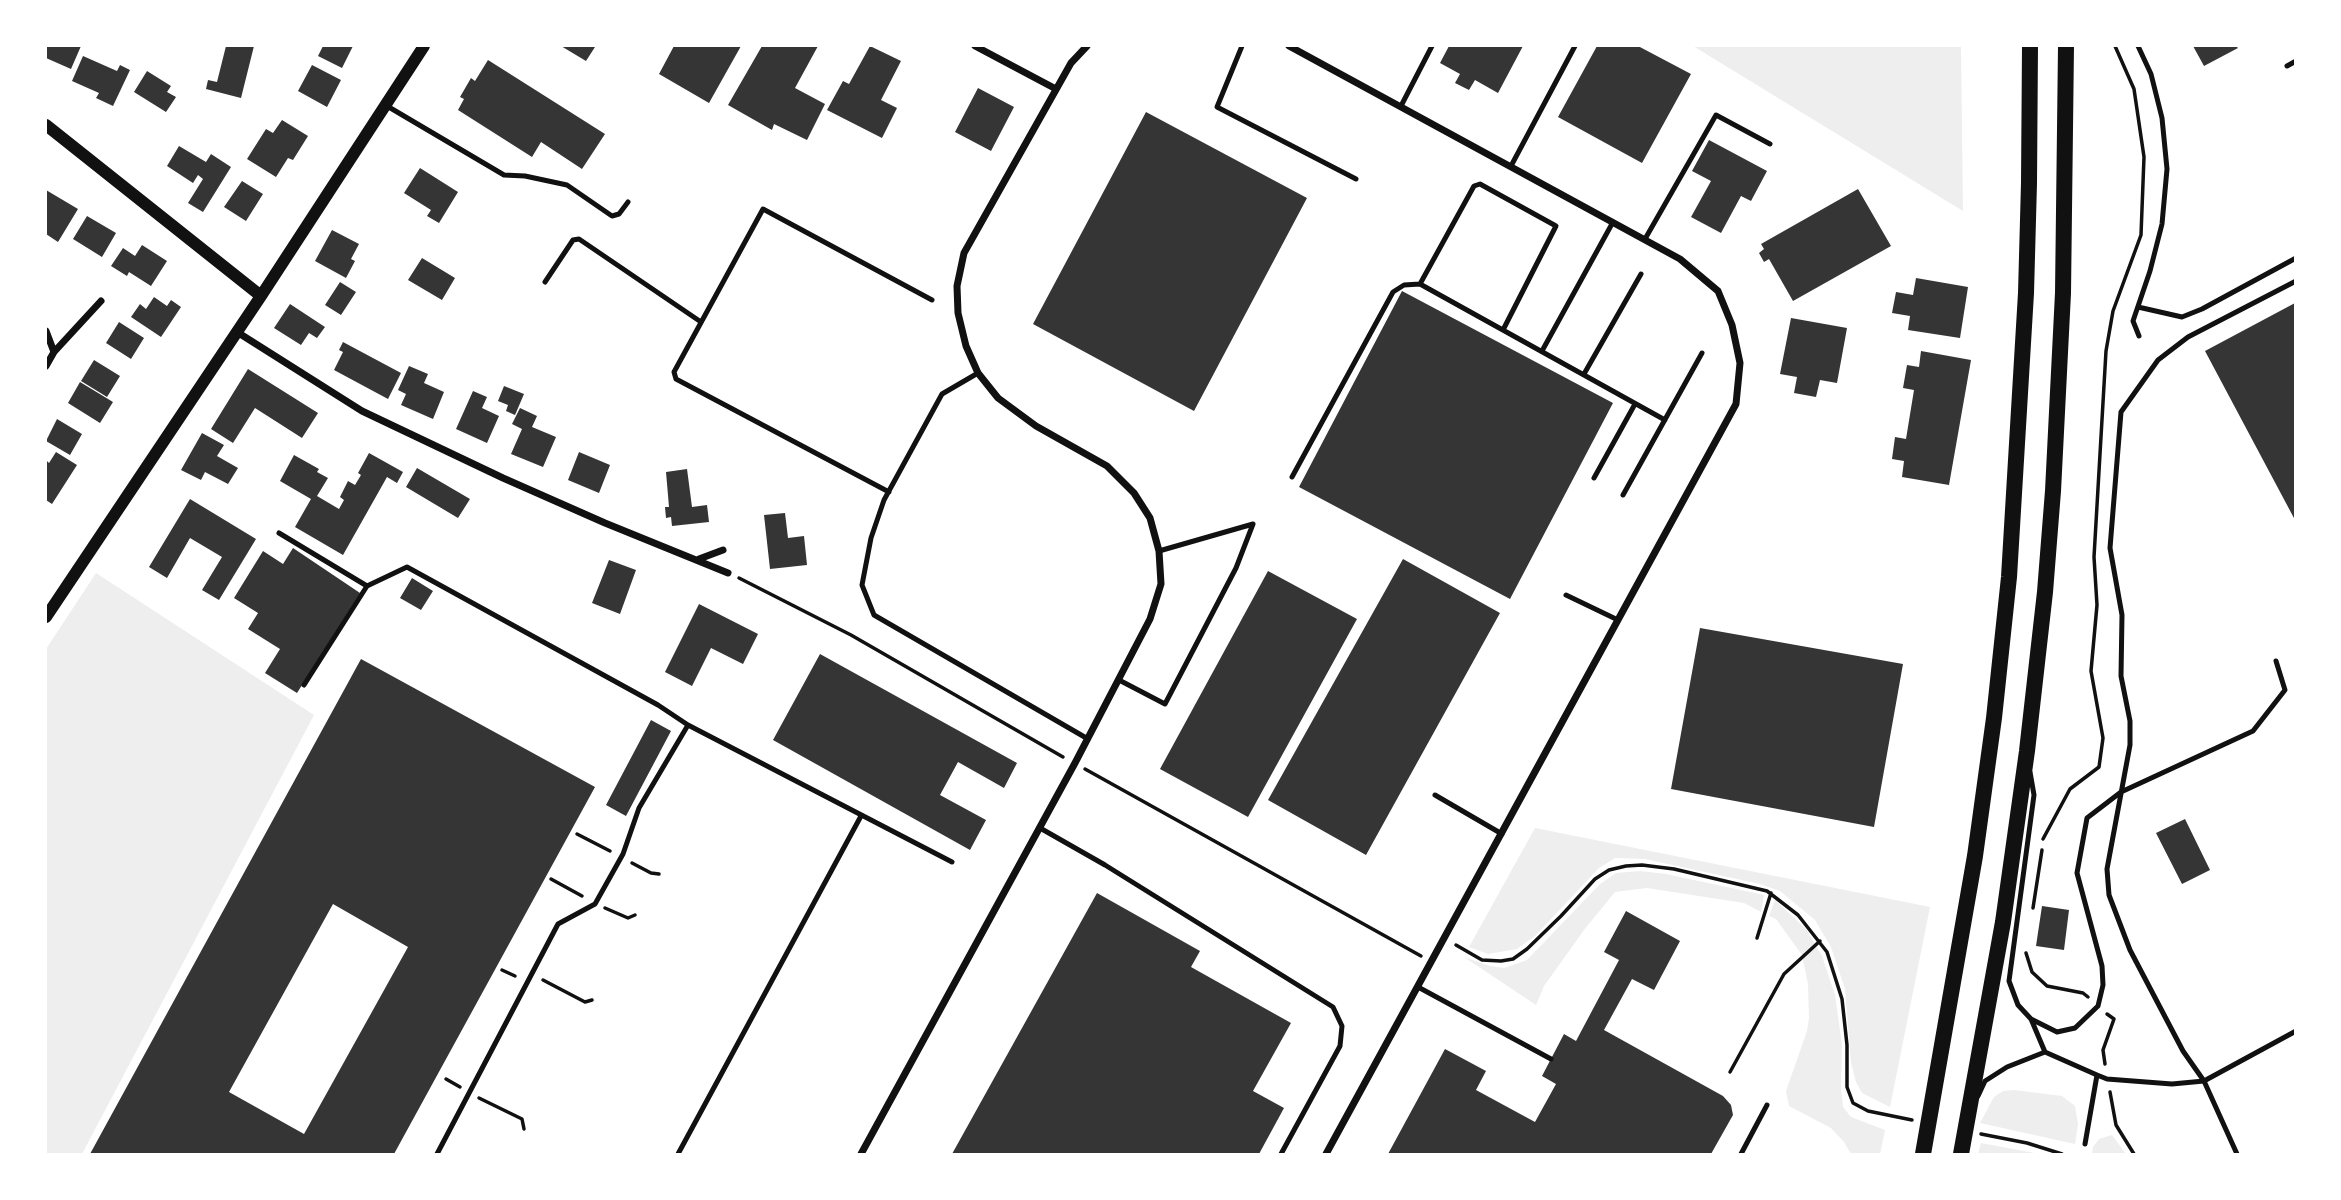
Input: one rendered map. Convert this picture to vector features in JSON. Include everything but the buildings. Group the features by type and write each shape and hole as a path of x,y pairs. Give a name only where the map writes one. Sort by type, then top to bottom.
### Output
{"highway":[{"path":"1923,1154 1975,856 1994,718 2009,577 2026,293 2030,46"},
{"path":"1961,1154 2003,922 2027,751 2045,592 2063,293 2066,46"}],"street":[{"path":"46,617 424,46"},
{"path":"975,46 1056,89"},
{"path":"861,1154 1075,764 1150,619 1161,584 1159,551 1150,517 1134,493 1107,466 1036,426 998,398 978,373 966,346 958,313 957,286 964,253 1071,62 1087,46"},
{"path":"1289,46 1680,259 1718,291 1732,325 1740,363 1737,404 1326,1154"},
{"path":"46,125 261,296"},
{"path":"46,366 54,352 101,301"},
{"path":"46,331 54,352"},
{"path":"237,332 362,411 541,495 728,573"},
{"path":"698,559 723,550"}],"lane":[{"path":"1242,46 1217,107 1356,179"},
{"path":"1401,106 1432,46"},
{"path":"1511,166 1575,46"},
{"path":"2138,46 2151,74 2162,118 2167,169 2162,224 2133,321 2139,335"},
{"path":"2287,66 2295,61"},
{"path":"386,106 504,175 526,176 567,185 612,216 620,214 628,202"},
{"path":"1645,239 1716,115 1770,144"},
{"path":"1420,284 1474,186 1480,184 1535,214 1556,226 1503,330"},
{"path":"889,492 676,379 674,372 763,209 932,300"},
{"path":"1542,351 1613,222"},
{"path":"545,282 573,240 579,239 701,322"},
{"path":"2138,307 2182,317 2203,309 2295,258"},
{"path":"1584,374 1641,274"},
{"path":"2237,1154 2204,1081 2183,1051 2130,950 2109,895 2107,869 2130,745 2130,721 2121,676 2122,615 2110,548 2121,412 2158,360 2188,337 2295,281"},
{"path":"1292,477 1393,292 1404,285 1420,284 1665,421"},
{"path":"1623,495 1702,353"},
{"path":"978,373 942,394 889,492 871,538 862,585 874,615 1088,739"},
{"path":"1594,478 1635,404"},
{"path":"1119,680 1165,704 1236,568 1253,524 1159,551"},
{"path":"279,533 367,586"},
{"path":"304,685 367,586 407,567 658,705 688,725 953,862"},
{"path":"1566,595 1618,620"},
{"path":"2031,1019 2057,1032 2075,1028 2098,1006 2103,985 2102,966 2077,873 2087,818 2121,792 2253,731 2285,690 2276,661"},
{"path":"437,1154 558,924 595,904 623,854 639,808 688,725"},
{"path":"2027,751 2034,795 2009,981 2018,1005 2031,1019 2045,1052 2107,1079 2172,1084 2204,1081 2295,1031"},
{"path":"1435,795 1502,834"},
{"path":"678,1154 861,816"},
{"path":"1040,828 1105,865 1333,1007 1342,1026 1340,1046 1281,1154"},
{"path":"1418,987 1551,1059"},
{"path":"1969,1113 1985,1081 2007,1068 2045,1052"},
{"path":"2085,1144 2097,1075"},
{"path":"1741,1154 1767,1105"}],"path":[{"path":"2029,916 2035,904 2043,835 2070,789 2099,767 2103,737 2091,671 2097,605 2094,557 2106,351 2113,311 2141,235 2144,157 2134,89 2115,46"},
{"path":"728,573 851,635 1075,764 1432,963"},
{"path":"1445,939 1482,960 1513,959 1561,916 1594,879 1609,870 1626,866 1674,869 1770,893 1798,915 1827,952 1842,999 1847,1045 1846,1076 1853,1103 1891,1116"},
{"path":"1757,938 1770,893"},
{"path":"1730,1072 1784,974 1820,941"},
{"path":"2025,951 2032,972 2047,986 2083,993 2114,1019 2103,1050 2107,1079 2116,1125 2134,1154"},
{"path":"502,970 513,976 531,976 585,1002 592,1000"},
{"path":"446,1079 522,1119 524,1129"},
{"path":"2027,1143 2062,1154"}],"shaded area":[{"path":"1693,46 1961,46 1963,211"},
{"path":"96,573 314,715 82,1154 46,1154 46,649"},
{"path":"1535,828 1930,907 1890,1107 1862,1093 1856,1082 1851,1063 1845,989 1831,947 1815,920 1780,891 1760,884 1645,859 1615,858 1599,868 1535,936 1517,949 1488,954 1469,947"},
{"path":"1640,871 1764,895 1761,912 1744,903 1647,888 1615,892 1544,986 1536,1005 1464,957 1504,968 1527,960 1600,884 1616,873"},
{"path":"1775,900 1806,929 1822,956 1835,995 1842,1045 1843,1107 1851,1117 1885,1130 1880,1154 1851,1154 1831,1128 1789,1106 1786,1091 1807,1031 1808,984 1802,955 1776,919 1769,916"},
{"path":"2003,1091 2062,1096 2075,1106 2078,1124 2075,1144 1980,1123 1994,1097"},
{"path":"2112,1135 2126,1154 2092,1153 2099,1139"},
{"path":"1981,1143 2040,1154 1978,1154"}]}
